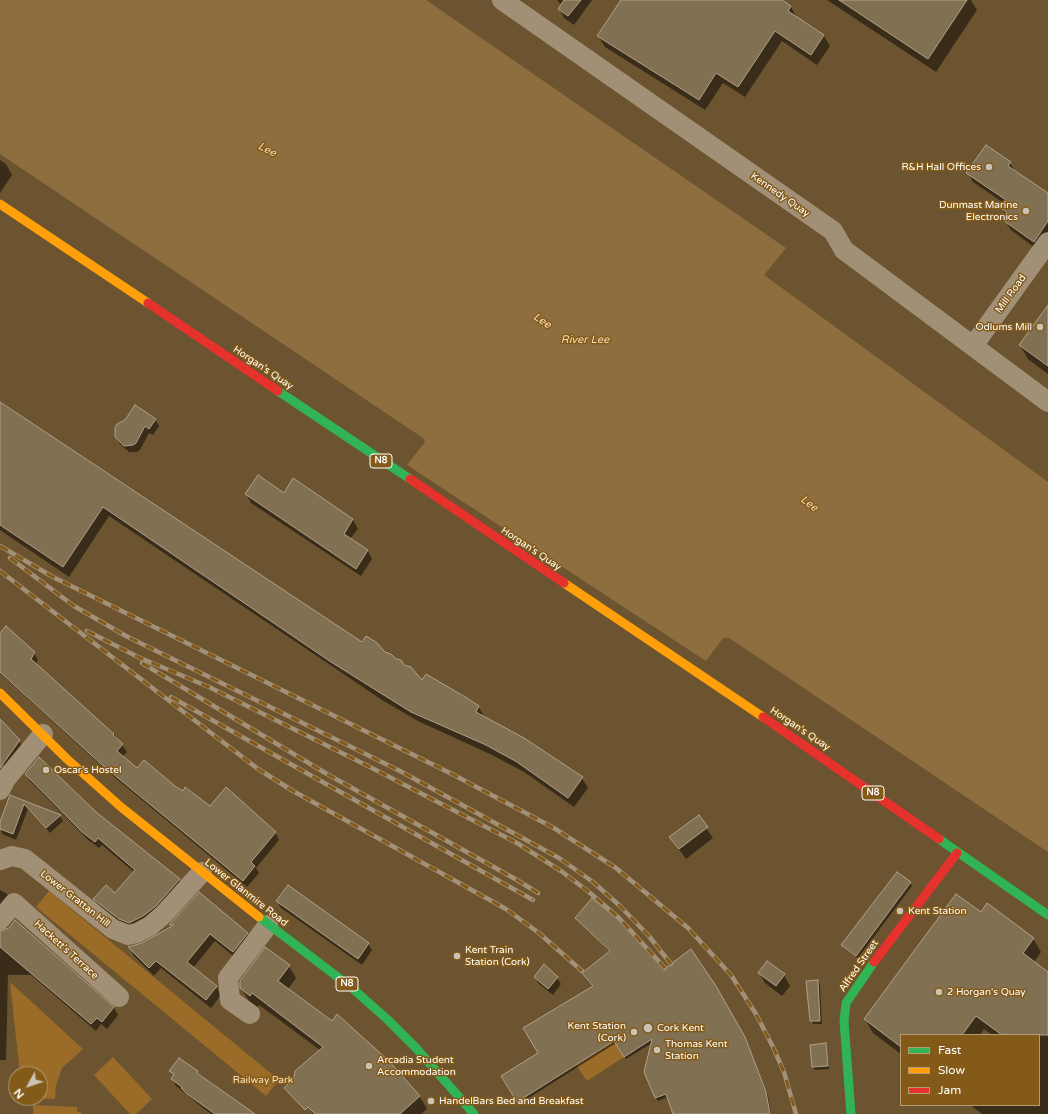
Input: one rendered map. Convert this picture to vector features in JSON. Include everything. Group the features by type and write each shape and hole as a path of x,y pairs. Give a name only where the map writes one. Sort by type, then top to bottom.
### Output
{"main road":[{"name":"Horgan's Quay","path":"0,204 813,750 957,853 1048,915"},
{"name":"Lower Glanmire Road","path":"0,693 94,784 268,925 352,988 388,1020 416,1048 474,1114"},
{"name":"Alfred Street","path":"851,1114 844,1021 845,1010 850,996 882,951 957,853"}],"street":[{"name":"Kennedy Quay","path":"502,0 833,231 844,250 1048,402"},
{"name":"Mill Road","path":"973,346 1048,242"},
{"path":"0,790 6,779 43,734"},
{"name":"Lower Grattan Hill","path":"0,860 12,856 25,859 113,929 128,935 137,933 150,926 164,914 202,872"},
{"name":"Hackett's Terrace","path":"0,920 14,903 119,998"},
{"path":"250,1014 230,1000 228,978 268,925"}],"green space":[{"name":"Railway Park","path":"49,891 279,1080 266,1096 36,907"},
{"path":"10,982 83,1049 62,1068 56,1085 55,1099 48,1099 48,1066 19,1066"},
{"path":"614,1041 624,1057 587,1081 576,1065"},
{"path":"113,1057 152,1099 136,1114 130,1114 94,1075"},
{"path":"33,1106 77,1107 77,1112 81,1112 81,1114 33,1114"}],"water":[{"name":"River Lee","path":"0,0 426,0 786,248 764,275 1048,482 1048,852 729,638 723,638 706,661 407,465 425,442 423,438 0,154"}],"building":[{"path":"564,0 581,0 568,16 558,9"},
{"path":"621,0 782,0 791,6 788,11 824,35 811,55 775,31 738,87 716,73 699,100 597,36"},
{"path":"839,0 967,0 928,59"},
{"path":"986,145 1011,162 1008,166 1048,193 1048,221 1034,242 1004,221 1009,214 1001,208 1006,200 966,173"},
{"name":"Odlums Mill","path":"1048,305 1048,366 1019,345"},
{"path":"0,402 362,642 366,636 376,642 385,652 391,654 396,659 401,660 404,665 411,667 422,680 426,674 467,698 479,706 476,712 524,738 583,777 568,798 517,762 486,745 411,712 331,662 103,507 63,567 0,525"},
{"path":"135,405 156,419 149,429 145,426 136,443 133,445 124,446 115,437 115,428 117,424 125,420"},
{"path":"258,475 284,493 293,478 353,519 344,534 368,550 356,569 245,494"},
{"path":"6,626 35,652 31,659 114,734 113,735 123,744 117,751 137,768 144,760 175,786 183,791 185,787 210,806 226,787 276,832 251,862 255,866 243,881 101,764 0,672 0,633"},
{"path":"0,719 20,740 0,768"},
{"path":"39,757 96,812 180,879 156,906 143,916 129,923 119,919 93,899 106,885 115,893 135,870 98,838 95,842 82,832 25,774"},
{"path":"10,795 61,815 46,828 24,804 13,834 0,829 0,822"},
{"path":"699,815 708,827 679,849 669,837"},
{"path":"897,872 911,882 856,956 841,945"},
{"path":"288,885 369,943 358,959 276,901"},
{"path":"199,892 248,933 233,952 210,934 187,962 217,986 206,1000 156,961 149,968 128,947 142,943 174,925 169,925"},
{"name":"2 Horgan's Quay","path":"956,894 981,912 987,903 1034,938 1023,953 1048,972 1048,1035 1001,1034 976,1016 963,1034 900,1034 900,1046 864,1019"},
{"name":"Kent Station (Cork)","path":"592,898 620,921 664,969 691,949 716,986 745,1037 766,1092 770,1114 673,1114 666,1094 655,1098 644,1072 652,1039 624,1057 614,1041 517,1102 501,1076 538,1053 523,1028 593,986 582,973 610,951 575,918"},
{"path":"15,920 114,1007 102,1022 97,1018 91,1024 0,947 0,931 9,928"},
{"path":"265,947 290,965 278,981 332,1021 337,1014 389,1061 420,1096 400,1114 315,1114 308,1107 305,1110 284,1088 294,1078 295,1071 323,1047 252,993 250,996 240,988 240,981"},
{"path":"767,961 785,974 776,986 758,973"},
{"path":"544,964 558,977 548,989 534,977"},
{"path":"818,980 820,1021 810,1021 806,981"},
{"path":"826,1043 828,1066 812,1067 810,1045"},
{"path":"179,1058 198,1071 197,1073 255,1114 215,1114 187,1094 181,1088 182,1087 171,1079 174,1074 169,1071"}],"railway":[{"path":"0,546 53,577 450,773 554,828 616,868 688,928 731,975 756,1014 773,1047 784,1072 796,1114"},
{"path":"10,558 74,606 126,636 400,771 559,858 593,882 619,905 648,935 671,964"},
{"path":"0,571 258,769 293,791 506,909 539,933 582,971"},
{"path":"87,631 138,657 209,687 368,766 517,843 561,871 589,892 619,918 665,968"},
{"path":"142,663 327,774 538,893"},
{"path":"171,697 533,900"}],"traffic: fast":[{"path":"278,391 410,479"},
{"path":"939,839 1048,915"},
{"path":"259,917 352,988 388,1020 416,1048 474,1114"},
{"path":"851,1114 844,1021 846,1003 874,962"}],"traffic: slow":[{"path":"0,204 148,303"},
{"path":"564,583 763,717"},
{"path":"0,693 67,759 121,807 259,917"}],"traffic: jam":[{"path":"148,303 278,391"},
{"path":"410,479 564,583"},
{"path":"763,717 939,839"},
{"path":"874,962 957,853"}],"place":[{"name":"R&H Hall Offices","path":"989,167"},
{"name":"Dunmast Marine Electronics","path":"1026,211"},
{"name":"Odlums Mill","path":"1040,327"},
{"name":"Oscar’s Hostel","path":"46,770"},
{"name":"Kent Station","path":"900,911"},
{"name":"Kent Train Station (Cork)","path":"457,956"},
{"name":"2 Horgan's Quay","path":"939,992"},
{"name":"Cork Kent","path":"648,1028"},
{"name":"Kent Station (Cork)","path":"634,1032"},
{"name":"Thomas Kent Station","path":"657,1050"},
{"name":"Arcadia Student Accommodation","path":"369,1066"},
{"name":"HandelBars Bed and Breakfast","path":"431,1101"}],"water label":[{"name":"Lee","path":"267,150"},
{"name":"Lee","path":"542,321"},
{"name":"Lee","path":"809,504"}]}
